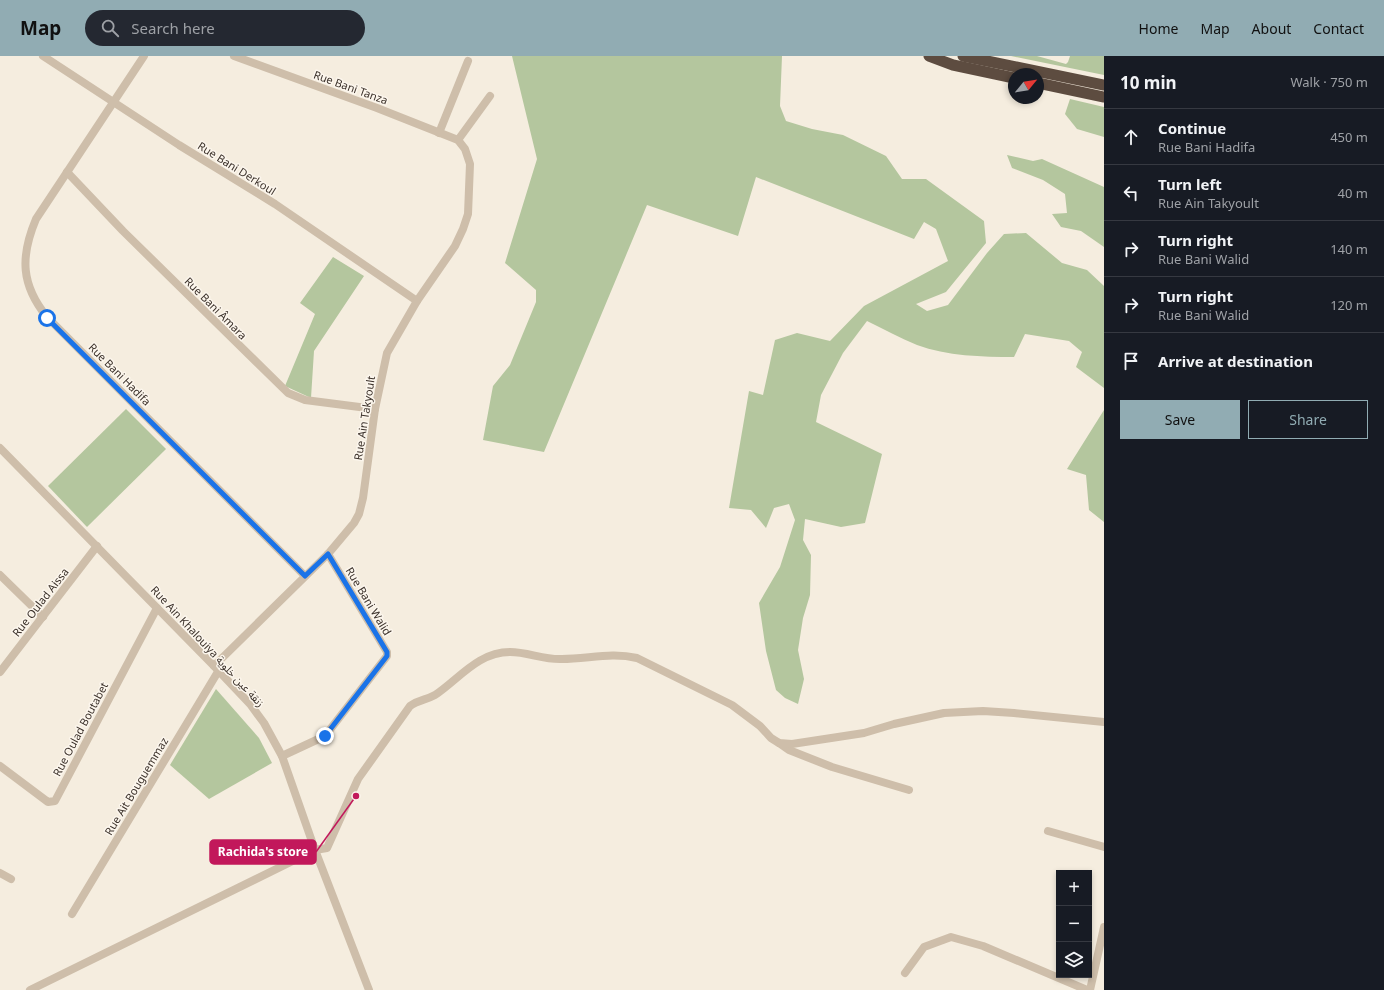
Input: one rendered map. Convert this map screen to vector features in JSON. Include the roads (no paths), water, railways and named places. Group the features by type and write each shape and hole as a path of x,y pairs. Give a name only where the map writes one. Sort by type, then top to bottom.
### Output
{"highway":[{"path":"929,56 953,65 1008,77"},
{"path":"963,56 1104,85"},
{"path":"1044,84 1104,97"}],"street":[{"name":"Rue Bani Derkoul","path":"43,56 113,103 275,204 417,301"},
{"name":"Rue Bani Hadifa","path":"144,56 36,219 26,247 26,277 30,291 36,304 47,318 305,576"},
{"name":"Rue Bani Tanza","path":"234,56 458,140"},
{"path":"439,133 468,61"},
{"path":"458,140 490,96"},
{"name":"Rue Ain Takyoult","path":"216,668 328,554 354,523 359,514 364,498 375,409 386,353 417,301 455,246 468,214 470,164 465,149 458,140"},
{"name":"Rue Bani Âmara","path":"67,172 128,236 288,393 305,400 375,409"},
{"name":"Rue Ain Khalouiya زنقة عين خلوية","path":"0,448 216,668 260,717 282,756 315,850 369,990"},
{"name":"Rue Oulad Aissa","path":"0,672 97,546"},
{"name":"Rue Bani Walid","path":"282,756 325,736 387,657 387,652 328,554"},
{"path":"0,575 43,617"},
{"name":"Rue Oulad Boutabet","path":"0,766 48,802 55,800 157,608"},
{"path":"30,990 315,850 327,848 358,780 410,706 417,701 434,696 473,664 501,653 517,652 552,659 621,655 638,658 732,704 760,726 771,738 789,750 832,767 909,790"},
{"name":"Rue Ait Bouguemmaz","path":"72,914 216,668"},
{"path":"779,743 792,744 864,733 894,724 944,713 983,711 1014,712 1104,722"},
{"path":"1048,831 1104,846"},
{"path":"0,872 11,879"},
{"path":"1090,990 1104,927"},
{"path":"905,973 924,947 951,937 983,946 1087,990"}],"place":[{"name":"Rachida's store","path":"356,796"}]}
